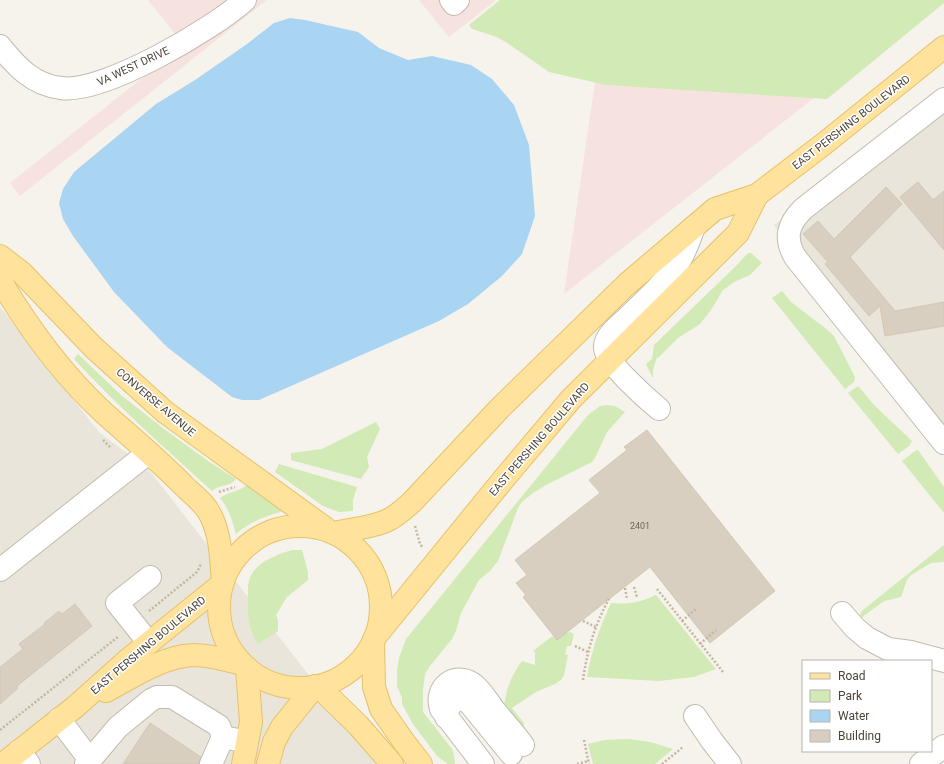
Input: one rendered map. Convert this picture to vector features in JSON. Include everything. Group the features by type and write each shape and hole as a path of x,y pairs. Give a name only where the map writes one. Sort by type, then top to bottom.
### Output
{"main road":[{"name":"EAST PERSHING BOULEVARD","path":"331,532 371,526 387,520 403,510 541,366 627,284 715,209 757,195 825,143 944,47"},
{"name":"EAST PERSHING BOULEVARD","path":"374,639 380,620 381,602 378,585 372,569 362,554 353,546 331,532 312,526 296,526 280,528 264,534 250,542 238,554 229,567 222,583 219,605 221,627 233,653 244,666 257,676 280,685 303,688 316,686 335,680 350,670 363,657 374,639 502,481 571,399 738,233 757,195"},
{"name":"CONVERSE AVENUE","path":"0,256 22,273 94,348 165,412 331,532"},
{"path":"0,280 38,338 68,376 104,413 203,504 218,533 221,552 222,583"},
{"name":"EAST PERSHING BOULEVARD","path":"17,760 67,713 135,666 149,643 222,583"},
{"path":"374,639 374,687 380,709 422,764"},
{"name":"EAST PERSHING BOULEVARD","path":"135,666 193,655 207,656 244,666"},
{"path":"243,764 251,722 244,666"},
{"path":"268,764 274,742 282,727 316,686 358,725 392,764"}],"street":[{"name":"VA WEST DRIVE","path":"0,46 16,65 35,80 47,85 61,88 82,87 110,78 170,49 223,18 243,0"},
{"path":"451,0 454,4 458,0"},
{"path":"944,99 803,209 792,222 789,236 789,244 796,257 944,443"},
{"path":"659,410 638,391 610,361 604,349 605,342 619,325 668,278 682,257 694,227"},
{"path":"0,570 148,452"},
{"path":"149,643 117,603 150,577"},
{"path":"842,613 855,628 867,638 888,649 911,652 944,661"},
{"path":"135,666 151,700"},
{"path":"483,764 446,717 439,704 440,693 451,681 465,680 476,687 517,750"},
{"path":"67,713 88,762 118,727 151,700 157,697 172,697 218,726 223,737 211,764"},
{"path":"695,716 730,764"},
{"path":"223,737 247,743"},
{"path":"921,764 944,746"}],"path":[{"path":"217,494 220,491 234,487 238,484"},
{"path":"414,524 420,544 425,551"},
{"path":"634,587 637,597"},
{"path":"625,588 627,599"},
{"path":"657,589 723,672"},
{"path":"583,680 588,652 596,627 609,599"},
{"path":"682,620 697,608"},
{"path":"583,621 596,627"},
{"path":"700,644 716,630"},
{"path":"575,646 588,652"},
{"path":"577,764 589,763 584,740"},
{"path":"662,764 683,747"}],"shaded area":[{"path":"148,0 267,0 20,196 10,183 184,45"},
{"path":"419,0 496,0 449,37"},
{"path":"607,0 939,0 564,294"},
{"path":"944,104 944,434 774,225"},
{"path":"0,307 99,432 149,470 378,764 0,764"}],"green space":[{"path":"500,0 944,0 944,3 827,99 606,85 549,72 506,42 494,36 472,29 469,25"},
{"path":"748,253 751,253 762,263 750,275 734,282 723,290 711,310 700,324 678,338 658,358 657,357 653,370 653,378 646,364 652,359 654,345"},
{"path":"782,291 791,302 834,336 855,377 854,382 845,389 772,298"},
{"path":"78,354 121,395 164,429 236,479 234,482 218,487 212,491 90,376 74,359"},
{"path":"858,386 874,405 912,441 909,446 898,454 848,393"},
{"path":"600,406 615,406 625,412 607,432 595,458 592,462 546,485 522,502 518,508 498,561 490,571 479,580 461,613 452,639 425,674 423,712 452,749 455,764 448,764 437,756 413,724 402,704 402,698 397,686 397,670 399,658 406,639 588,415"},
{"path":"376,422 380,429 367,457 369,467 361,479 291,460 291,453 322,449"},
{"path":"918,450 944,487 944,513 902,461"},
{"path":"279,464 357,487 353,500 353,511 339,512 323,506 275,472"},
{"path":"247,485 268,499 281,512 257,520 236,534 232,519 220,498"},
{"path":"944,545 944,562 931,563 911,575 907,580 901,597 884,601 861,618 860,614 863,610"},
{"path":"292,550 302,550 308,572 308,580 287,597 276,615 278,620 278,631 258,644 251,630 249,621 248,587 251,575 255,569 272,557"},
{"path":"656,595 716,669 694,677 659,681 587,677 596,639 611,603 623,604"},
{"path":"570,632 574,634 571,646 567,646 565,654 568,655 562,679 555,684 536,692 512,708 524,723 523,728 503,713 505,698 511,680 522,661 535,665 535,652 533,651 551,637"},
{"path":"629,739 650,742 673,749 655,764 593,764 588,744 605,740"}],"water":[{"path":"290,18 358,32 379,48 408,60 432,56 471,65 492,79 514,105 529,145 535,216 522,254 502,276 468,304 439,321 259,400 242,400 232,397 167,347 114,292 73,236 63,219 59,203 63,189 74,172 156,104 195,80 247,44 274,23"}],"building":[{"path":"918,182 933,200 944,191 944,250 900,197"},
{"path":"886,187 902,204 850,257 895,311 944,302 944,326 885,336 880,306 869,316 825,264 828,262 803,234 818,221 834,239"},
{"path":"647,430 775,591 710,643 650,567 557,640 523,597 526,595 516,583 527,575 515,560 600,493 589,480 627,450 624,447"},
{"path":"75,604 92,626 17,686 18,688 0,704 0,667 23,649 19,644 45,624 44,623 59,611 62,614"},
{"path":"150,723 201,757 199,764 123,764"}]}
